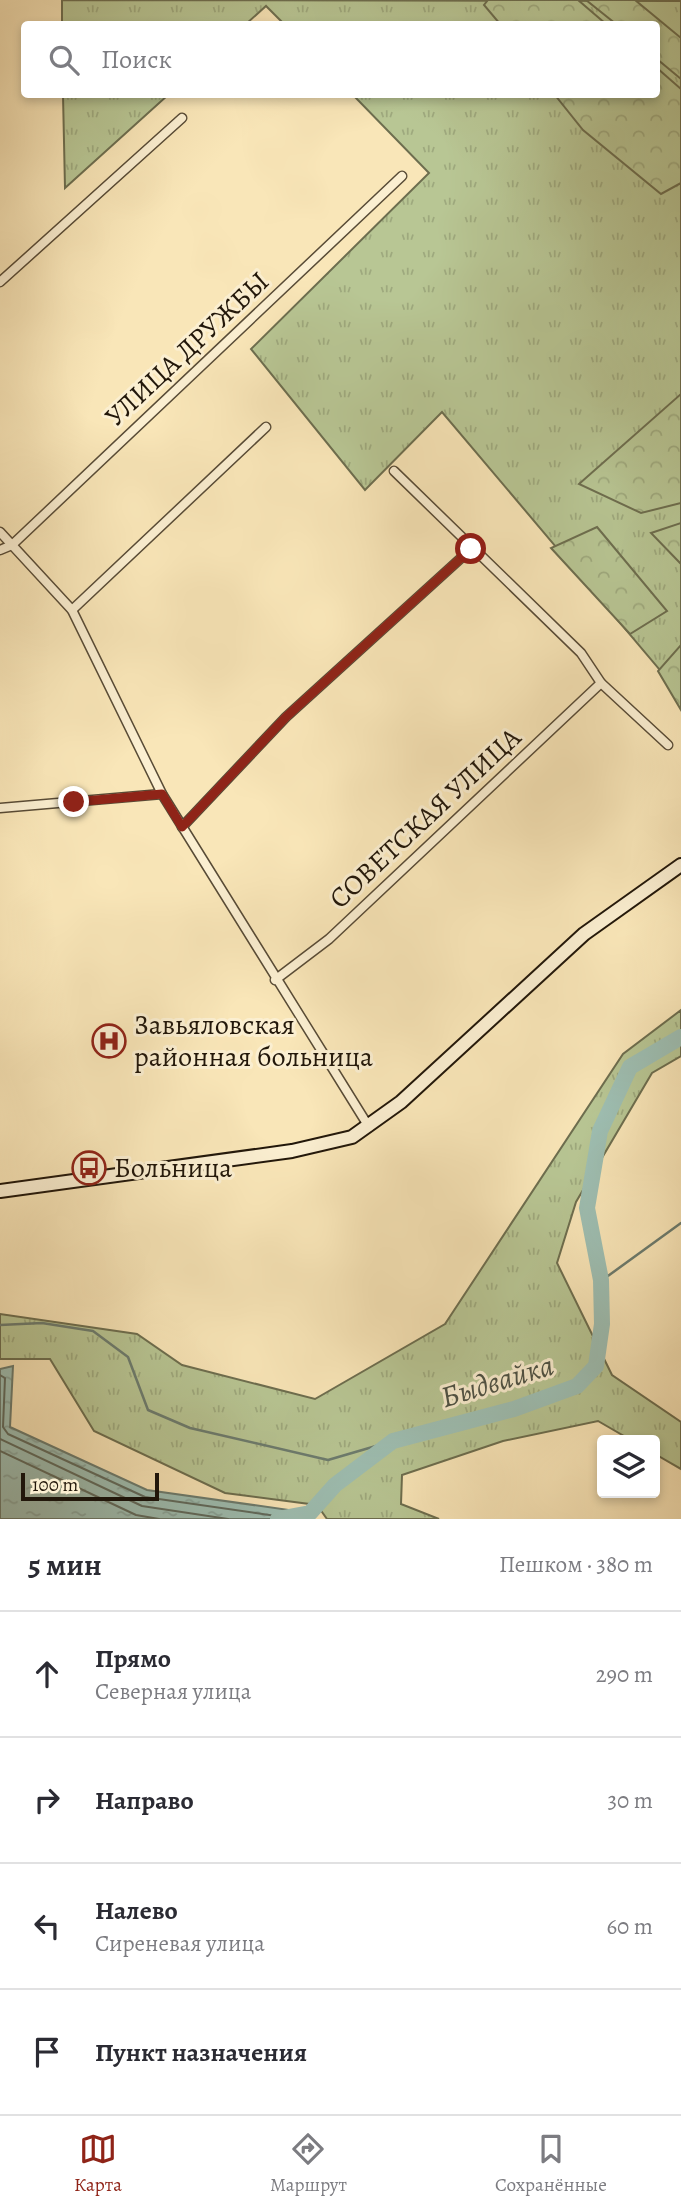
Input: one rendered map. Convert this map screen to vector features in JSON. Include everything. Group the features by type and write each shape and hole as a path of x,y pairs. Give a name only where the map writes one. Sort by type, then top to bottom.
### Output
{"main road":[{"path":"0,1191 292,1151 352,1137 401,1102 584,933 681,865"}],"street":[{"path":"0,282 182,118"},
{"name":"УЛИЦА ДРУЖБЫ","path":"0,550 12,545 402,176"},
{"path":"72,610 266,427"},
{"path":"394,471 471,549 581,653 601,683 667,745"},
{"path":"0,533 72,610 162,794 275,980 369,1127"},
{"path":"182,827 286,717 471,549"},
{"name":"СОВЕТСКАЯ УЛИЦА","path":"275,980 329,939 601,683"},
{"path":"0,808 162,794"}],"green space":[{"path":"62,0 681,1 681,695 442,412 365,490 251,349 429,173 356,98 660,98 660,21 281,21 266,6 249,21 62,21"},
{"path":"488,0 578,0 602,21 497,21 484,5"},
{"path":"586,0 635,0 681,38 681,79 660,62 660,21 612,21"},
{"path":"660,71 681,89 681,183 661,194 583,130 557,98 660,98"},
{"path":"63,98 165,98 65,188"},
{"path":"681,394 681,503 641,513 579,484"},
{"path":"681,523 681,564 651,533"},
{"path":"597,527 667,611 630,634 551,548"},
{"path":"681,645 681,710 658,671"},
{"path":"681,1010 681,1056 652,1073 576,1202 557,1263 612,1375 681,1422 681,1469 660,1457 660,1435 622,1435 598,1421 503,1441 402,1475 401,1504 439,1519 327,1519 317,1505 225,1493 94,1431 50,1359 0,1359 0,1314 137,1334 182,1365 315,1399 445,1324 623,1054"}],"water":[{"path":"13,1366 10,1427 147,1490 310,1513 309,1519 0,1519 0,1369"}],"waterway":[{"name":"Быдвайка","path":"278,1519 310,1513 335,1485 393,1441 514,1409 577,1386 596,1366 602,1324 601,1280 587,1208 600,1131 630,1067 681,1037"},
{"path":"601,1281 681,1223"},
{"path":"0,1325 42,1323 93,1331 128,1357 148,1410 190,1428 328,1460 393,1441"}],"place":[{"name":"Завьяловская районная больница","path":"109,1041"},
{"name":"Больница","path":"89,1168"}],"route":[{"path":"74,802 162,794 182,827 286,717 471,549"}]}
